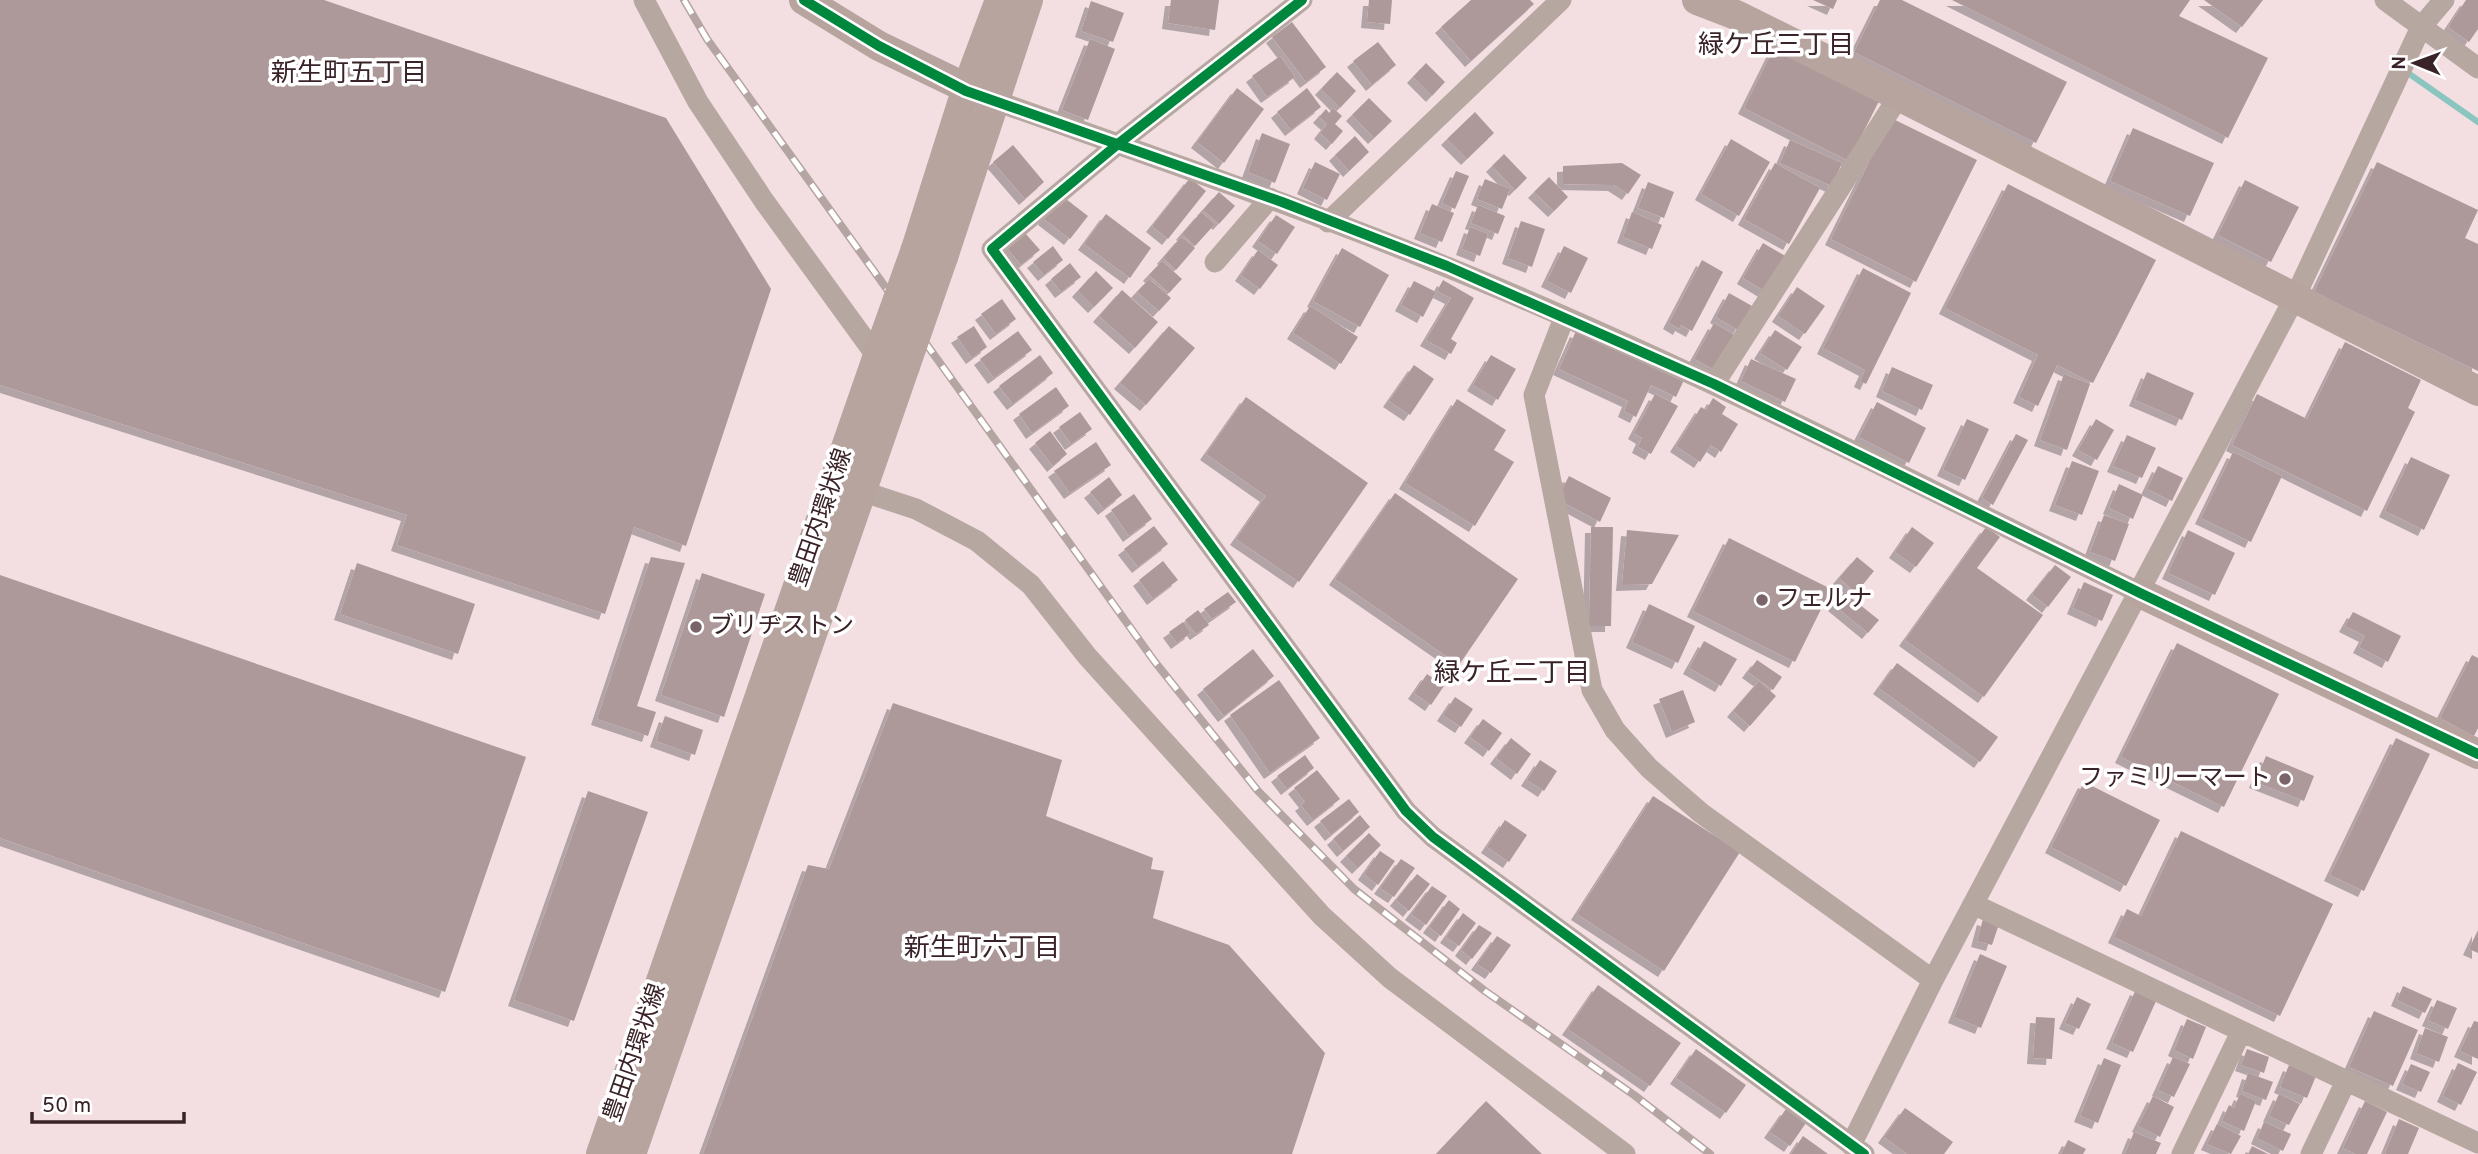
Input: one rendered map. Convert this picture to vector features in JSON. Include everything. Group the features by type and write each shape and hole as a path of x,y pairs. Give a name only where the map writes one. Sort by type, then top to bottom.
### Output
{"street":[{"path":"643,0 698,102 727,146 888,356"},
{"path":"804,0 879,46 980,95 1270,198 1447,266 1714,384 2140,593 2478,754"},
{"name":"豊田内環状線","path":"601,1154 888,356 929,253 980,95 1000,0"},
{"name":"豊田内環状線","path":"980,95 1028,0"},
{"path":"1302,0 1118,144 992,249 1406,811 1433,837 1858,1150 1933,980 2295,297 2421,27 2444,0"},
{"path":"1328,222 1561,0"},
{"path":"1697,0 1736,15 1899,96 2478,391"},
{"path":"2385,0 2478,68"},
{"path":"1714,384 1899,96"},
{"path":"1215,262 1270,198"},
{"path":"1564,318 1534,395 1591,690 1615,730 1649,768 1701,813 1933,980"},
{"name":"豊田内環状線","path":"631,1154 861,492 888,356"},
{"path":"861,492 916,509 977,541 1031,585 1087,656 1322,916 1390,978 1625,1154"},
{"path":"1973,904 2478,1143"},
{"path":"2182,1154 2241,1032"},
{"path":"2311,1154 2346,1082"}],"building":[{"path":"0,0 324,0 666,118 771,289 686,546 634,527 605,614 397,545 407,515 0,385"},
{"path":"1171,0 1219,0 1215,30 1168,23"},
{"path":"1369,0 1392,0 1390,24 1367,22"},
{"path":"1471,0 1530,0 1534,4 1471,61 1441,27"},
{"path":"1813,0 1837,0 1833,9"},
{"path":"1880,0 1902,0 2067,82 2036,143 1854,52"},
{"path":"1952,0 2190,0 2179,16 2268,58 2228,138"},
{"path":"2204,0 2263,0 2242,27"},
{"path":"2466,0 2478,0 2478,29 2469,42 2448,27"},
{"path":"1091,1 1124,13 1113,42 1081,31"},
{"path":"1292,22 1326,67 1306,82 1272,37"},
{"path":"1090,39 1115,49 1088,120 1062,110"},
{"path":"1378,42 1396,65 1372,85 1353,61"},
{"path":"1774,48 1879,101 1849,161 1744,108"},
{"path":"1280,56 1295,77 1267,97 1252,76"},
{"path":"1426,63 1445,82 1432,96 1413,77"},
{"path":"1337,72 1356,91 1340,108 1321,89"},
{"path":"1237,88 1264,109 1224,163 1197,142"},
{"path":"1307,88 1321,107 1291,130 1277,112"},
{"path":"1369,98 1392,121 1374,138 1352,115"},
{"path":"1333,108 1342,116 1335,124 1343,131 1332,144 1320,133 1327,124 1319,117 1326,109 1329,113"},
{"path":"1475,112 1494,133 1467,159 1447,139"},
{"path":"1891,118 1977,160 1916,282 1831,239"},
{"path":"2133,128 2214,163 2190,216 2110,181"},
{"path":"1262,133 1290,144 1275,183 1248,172"},
{"path":"1355,136 1369,152 1349,171 1335,155"},
{"path":"1731,139 1770,162 1739,216 1701,194"},
{"path":"1790,140 1842,163 1832,186 1780,163"},
{"path":"1013,145 1044,182 1025,199 993,162"},
{"path":"1504,154 1527,178 1515,190 1492,166"},
{"path":"1315,162 1340,174 1327,200 1303,188"},
{"path":"2377,162 2478,210 2465,238 2478,244 2478,371 2314,292"},
{"path":"1622,163 1641,175 1628,194 1614,185 1563,184 1563,166"},
{"path":"1775,163 1820,188 1789,244 1744,219"},
{"path":"1456,171 1469,176 1455,209 1442,203"},
{"path":"1549,177 1568,197 1554,211 1534,192"},
{"path":"1190,178 1206,191 1168,239 1152,226"},
{"path":"1485,179 1510,189 1502,209 1477,199"},
{"path":"2245,180 2299,207 2271,262 2218,235"},
{"path":"1648,182 1674,192 1664,218 1638,208"},
{"path":"2008,184 2156,260 2093,383 2057,365 2038,406 2019,397 2038,355 1945,308"},
{"path":"1219,192 1235,206 1219,224 1203,210"},
{"path":"1062,196 1088,216 1070,239 1044,219"},
{"path":"1432,204 1454,213 1442,242 1420,233"},
{"path":"1478,205 1505,216 1498,234 1471,223"},
{"path":"1201,212 1215,224 1195,246 1182,234"},
{"path":"1632,212 1662,225 1652,249 1623,237"},
{"path":"1106,214 1151,248 1130,278 1084,244"},
{"path":"1276,215 1295,227 1277,254 1258,241"},
{"path":"1521,221 1545,229 1532,267 1508,258"},
{"path":"1470,227 1488,234 1480,256 1462,249"},
{"path":"1025,233 1040,250 1021,265 1007,248"},
{"path":"1181,237 1195,248 1176,270 1163,258"},
{"path":"1763,243 1787,257 1766,292 1743,278"},
{"path":"1053,246 1063,260 1044,275 1033,262"},
{"path":"1564,246 1588,258 1571,293 1547,281"},
{"path":"1342,248 1389,275 1360,327 1313,301"},
{"path":"1258,250 1278,265 1260,289 1241,275"},
{"path":"1702,260 1723,272 1692,331 1681,325 1679,329 1669,323"},
{"path":"1162,261 1182,279 1169,293 1149,275"},
{"path":"1070,263 1081,277 1061,292 1051,279"},
{"path":"1863,268 1911,293 1866,384 1860,381 1865,370 1823,348"},
{"path":"1096,271 1113,288 1094,307 1078,291"},
{"path":"1149,279 1171,298 1159,311 1137,292"},
{"path":"1443,280 1474,298 1451,339 1457,343 1451,354 1426,340 1451,298 1437,291"},
{"path":"1414,281 1436,292 1423,317 1401,305"},
{"path":"1797,287 1825,306 1805,334 1778,316"},
{"path":"1122,290 1158,322 1135,348 1099,316"},
{"path":"1729,293 1752,306 1738,330 1716,317"},
{"path":"1002,299 1016,319 996,334 981,314"},
{"path":"1310,306 1358,337 1341,364 1293,333"},
{"path":"1714,323 1738,337 1719,372 1694,359"},
{"path":"974,326 987,347 972,358 957,337"},
{"path":"1169,326 1195,348 1146,405 1120,383"},
{"path":"1775,330 1802,347 1787,370 1760,353"},
{"path":"1018,331 1032,350 994,378 980,359"},
{"path":"1576,331 1684,380 1676,397 1651,385 1636,417 1624,411 1628,401 1559,369"},
{"path":"2345,342 2421,380 2408,408 2415,412 2367,511 2232,445 2257,394 2307,419"},
{"path":"1040,355 1053,373 1013,404 999,386"},
{"path":"1491,355 1516,369 1498,400 1473,385"},
{"path":"1751,359 1796,379 1785,402 1741,381"},
{"path":"1414,365 1434,379 1410,415 1389,401"},
{"path":"1892,367 1933,385 1922,410 1882,391"},
{"path":"2147,372 2194,393 2182,420 2135,400"},
{"path":"2064,374 2090,384 2067,450 2040,440"},
{"path":"1056,387 1069,406 1032,433 1019,414"},
{"path":"1655,394 1678,406 1651,454 1638,447 1642,438 1634,433"},
{"path":"1246,397 1368,483 1299,582 1236,539 1266,496 1206,454"},
{"path":"1713,398 1726,407 1722,414 1738,424 1721,452 1711,445 1700,462 1676,446 1701,407 1706,410"},
{"path":"1457,399 1506,430 1494,450 1514,462 1475,526 1405,483"},
{"path":"1877,402 1926,428 1909,463 1859,437"},
{"path":"1080,412 1092,429 1071,444 1059,427"},
{"path":"1967,419 1989,429 1965,480 1943,470"},
{"path":"2096,419 2114,430 2097,460 2078,450"},
{"path":"1050,431 1067,454 1053,466 1035,443"},
{"path":"2016,434 2028,440 1993,505 1982,498"},
{"path":"2127,435 2156,448 2142,478 2113,466"},
{"path":"1096,442 1111,465 1070,493 1054,471"},
{"path":"2233,452 2282,476 2251,542 2201,518"},
{"path":"2411,457 2450,475 2424,530 2385,511"},
{"path":"2072,461 2099,471 2082,515 2055,505"},
{"path":"2158,466 2183,478 2172,501 2147,489"},
{"path":"1569,476 1611,498 1600,522 1557,499"},
{"path":"1109,477 1122,495 1104,509 1090,492"},
{"path":"2119,484 2143,495 2133,519 2109,508"},
{"path":"1395,493 1518,579 1459,665 1335,579"},
{"path":"1134,494 1152,519 1129,536 1111,510"},
{"path":"2104,515 2129,524 2115,561 2090,552"},
{"path":"1154,526 1168,544 1138,567 1124,549"},
{"path":"1591,527 1613,527 1611,626 1589,626"},
{"path":"1912,527 1934,543 1916,567 1895,552"},
{"path":"1986,527 2000,537 1977,568 2043,615 1984,697 1905,640"},
{"path":"1627,530 1679,535 1652,584 1622,585"},
{"path":"2188,530 2235,553 2215,595 2168,573"},
{"name":"フェルナ","path":"1729,538 1831,589 1795,662 1693,611"},
{"path":"651,557 685,563 637,706 656,712 648,736 597,719"},
{"path":"1857,557 1874,571 1856,593 1839,578"},
{"path":"1163,561 1178,580 1153,599 1139,580"},
{"path":"357,563 475,604 458,654 340,614"},
{"path":"2055,565 2071,577 2048,607 2032,594"},
{"path":"702,573 765,594 724,717 661,695"},
{"path":"0,575 526,757 445,992 0,838"},
{"path":"2084,582 2113,595 2102,621 2073,608"},
{"path":"1228,592 1236,602 1212,619 1204,609"},
{"path":"1844,592 1879,620 1868,633 1834,605"},
{"path":"1649,604 1695,626 1678,663 1632,642"},
{"path":"1198,610 1209,625 1196,634 1185,620"},
{"path":"2353,612 2401,636 2388,662 2359,647 2365,636 2345,626"},
{"path":"1183,622 1191,633 1177,643 1169,632"},
{"path":"1704,641 1737,659 1721,686 1689,668"},
{"path":"2177,643 2279,694 2224,807 2121,757"},
{"path":"1253,649 1274,676 1224,716 1203,689"},
{"path":"2472,655 2478,658 2478,728 2474,736 2440,718"},
{"path":"1757,660 1782,677 1773,690 1748,672"},
{"path":"1897,663 1998,737 1980,762 1879,688"},
{"path":"1427,674 1444,686 1431,705 1414,693"},
{"path":"1279,680 1320,738 1270,773 1230,715"},
{"path":"1759,681 1776,696 1750,726 1733,711"},
{"path":"1683,690 1695,722 1672,732 1659,699"},
{"path":"1455,697 1473,709 1461,727 1443,715"},
{"path":"893,703 1062,760 1046,816 1153,858 1151,869 1164,871 1153,918 1229,945 1325,1053 1292,1154 703,1154 808,865 829,869"},
{"path":"665,716 703,730 695,755 656,741"},
{"path":"1483,719 1502,733 1489,751 1470,737"},
{"path":"1511,738 1531,754 1517,774 1496,758"},
{"path":"2396,738 2430,754 2364,891 2330,875"},
{"path":"1305,755 1314,768 1287,789 1277,776"},
{"name":"ファミリーマート","path":"2266,756 2314,776 2304,801 2255,782"},
{"path":"1540,760 1557,771 1544,791 1527,780"},
{"path":"1317,770 1340,799 1313,820 1301,805 1305,802 1294,788"},
{"path":"2084,782 2160,820 2126,886 2051,847"},
{"path":"588,791 648,812 574,1021 514,1000"},
{"path":"1653,796 1740,852 1664,971 1577,914"},
{"path":"1349,799 1359,812 1331,835 1320,821"},
{"path":"1360,815 1370,827 1343,851 1333,839"},
{"path":"1505,820 1527,835 1509,862 1487,847"},
{"path":"2181,831 2333,904 2280,1016 2114,937 2127,909 2141,916"},
{"path":"1369,833 1381,845 1358,868 1346,856"},
{"path":"1380,851 1395,861 1378,885 1364,874"},
{"path":"1401,859 1415,868 1394,897 1380,888"},
{"path":"1417,874 1430,884 1409,911 1396,900"},
{"path":"1432,886 1447,896 1426,925 1411,914"},
{"path":"1449,900 1460,909 1441,936 1429,927"},
{"path":"1463,913 1476,923 1459,946 1446,937"},
{"path":"1983,919 1999,924 1992,945 1977,941"},
{"path":"1479,925 1492,933 1472,959 1461,950"},
{"path":"2478,930 2478,953 2469,949"},
{"path":"1497,936 1511,945 1491,973 1477,964"},
{"path":"1980,954 2007,966 1981,1028 1954,1017"},
{"path":"1598,985 1681,1043 1650,1086 1568,1029"},
{"path":"2403,986 2432,999 2425,1013 2397,1000"},
{"path":"2136,989 2157,999 2133,1052 2112,1043"},
{"path":"2077,997 2091,1004 2079,1029 2065,1023"},
{"path":"2437,1000 2457,1008 2448,1029 2428,1020"},
{"path":"2374,1011 2418,1030 2393,1086 2349,1067"},
{"path":"2036,1017 2055,1018 2052,1059 2033,1058"},
{"path":"2187,1019 2206,1027 2193,1059 2174,1050"},
{"path":"2474,1021 2478,1022 2478,1059 2460,1051"},
{"path":"2425,1028 2448,1037 2439,1062 2416,1053"},
{"path":"1696,1049 1746,1085 1726,1113 1676,1078"},
{"path":"2247,1049 2269,1057 2264,1073 2241,1065"},
{"path":"2173,1057 2190,1064 2174,1097 2158,1090"},
{"path":"2104,1058 2121,1065 2098,1123 2080,1116"},
{"path":"2458,1063 2477,1072 2461,1105 2443,1096"},
{"path":"2411,1064 2430,1072 2421,1092 2402,1084"},
{"path":"2289,1065 2316,1076 2307,1098 2280,1087"},
{"path":"2248,1073 2273,1082 2266,1100 2242,1091"},
{"path":"2240,1094 2256,1101 2244,1131 2222,1121 2229,1105 2234,1108"},
{"path":"2279,1094 2300,1104 2289,1125 2269,1116"},
{"path":"2153,1096 2174,1107 2160,1137 2138,1126"},
{"path":"1486,1101 1542,1154 1436,1154"},
{"path":"2365,1101 2387,1112 2367,1154 2356,1154 2343,1148"},
{"path":"1905,1108 1953,1142 1944,1154 1907,1154 1884,1137"},
{"path":"1786,1109 1806,1123 1790,1146 1770,1132"},
{"path":"2399,1119 2419,1128 2408,1154 2387,1154 2385,1153"},
{"path":"2264,1122 2291,1134 2283,1151 2257,1138"},
{"path":"2217,1124 2241,1136 2231,1154 2207,1144"},
{"path":"2134,1132 2161,1143 2156,1154 2125,1154"},
{"path":"1803,1136 1828,1154 1791,1154"},
{"path":"2068,1140 2086,1149 2083,1154 2061,1154"},
{"path":"2252,1146 2268,1154 2248,1154"}],"waterway":[{"path":"2408,73 2478,122"}],"railway":[{"path":"684,0 707,39 1155,662 1258,791 1354,889 1485,991 1634,1095 1710,1154"}],"cycle path":[{"path":"804,0 879,46 966,91 1282,202 1447,266 1714,384 2140,593 2478,754"},
{"path":"1302,0 1118,144 992,249 1406,811 1433,837 1864,1154"}],"place":[{"name":"フェルナ","path":"1762,600"},
{"name":"ブリヂストン","path":"696,627"},
{"name":"ファミリーマート","path":"2285,779"}],"district":[{"name":"緑ケ丘三丁目","path":"1776,46"},
{"name":"新生町五丁目","path":"349,74"},
{"name":"緑ケ丘二丁目","path":"1512,674"},
{"name":"新生町六丁目","path":"982,949"}]}
